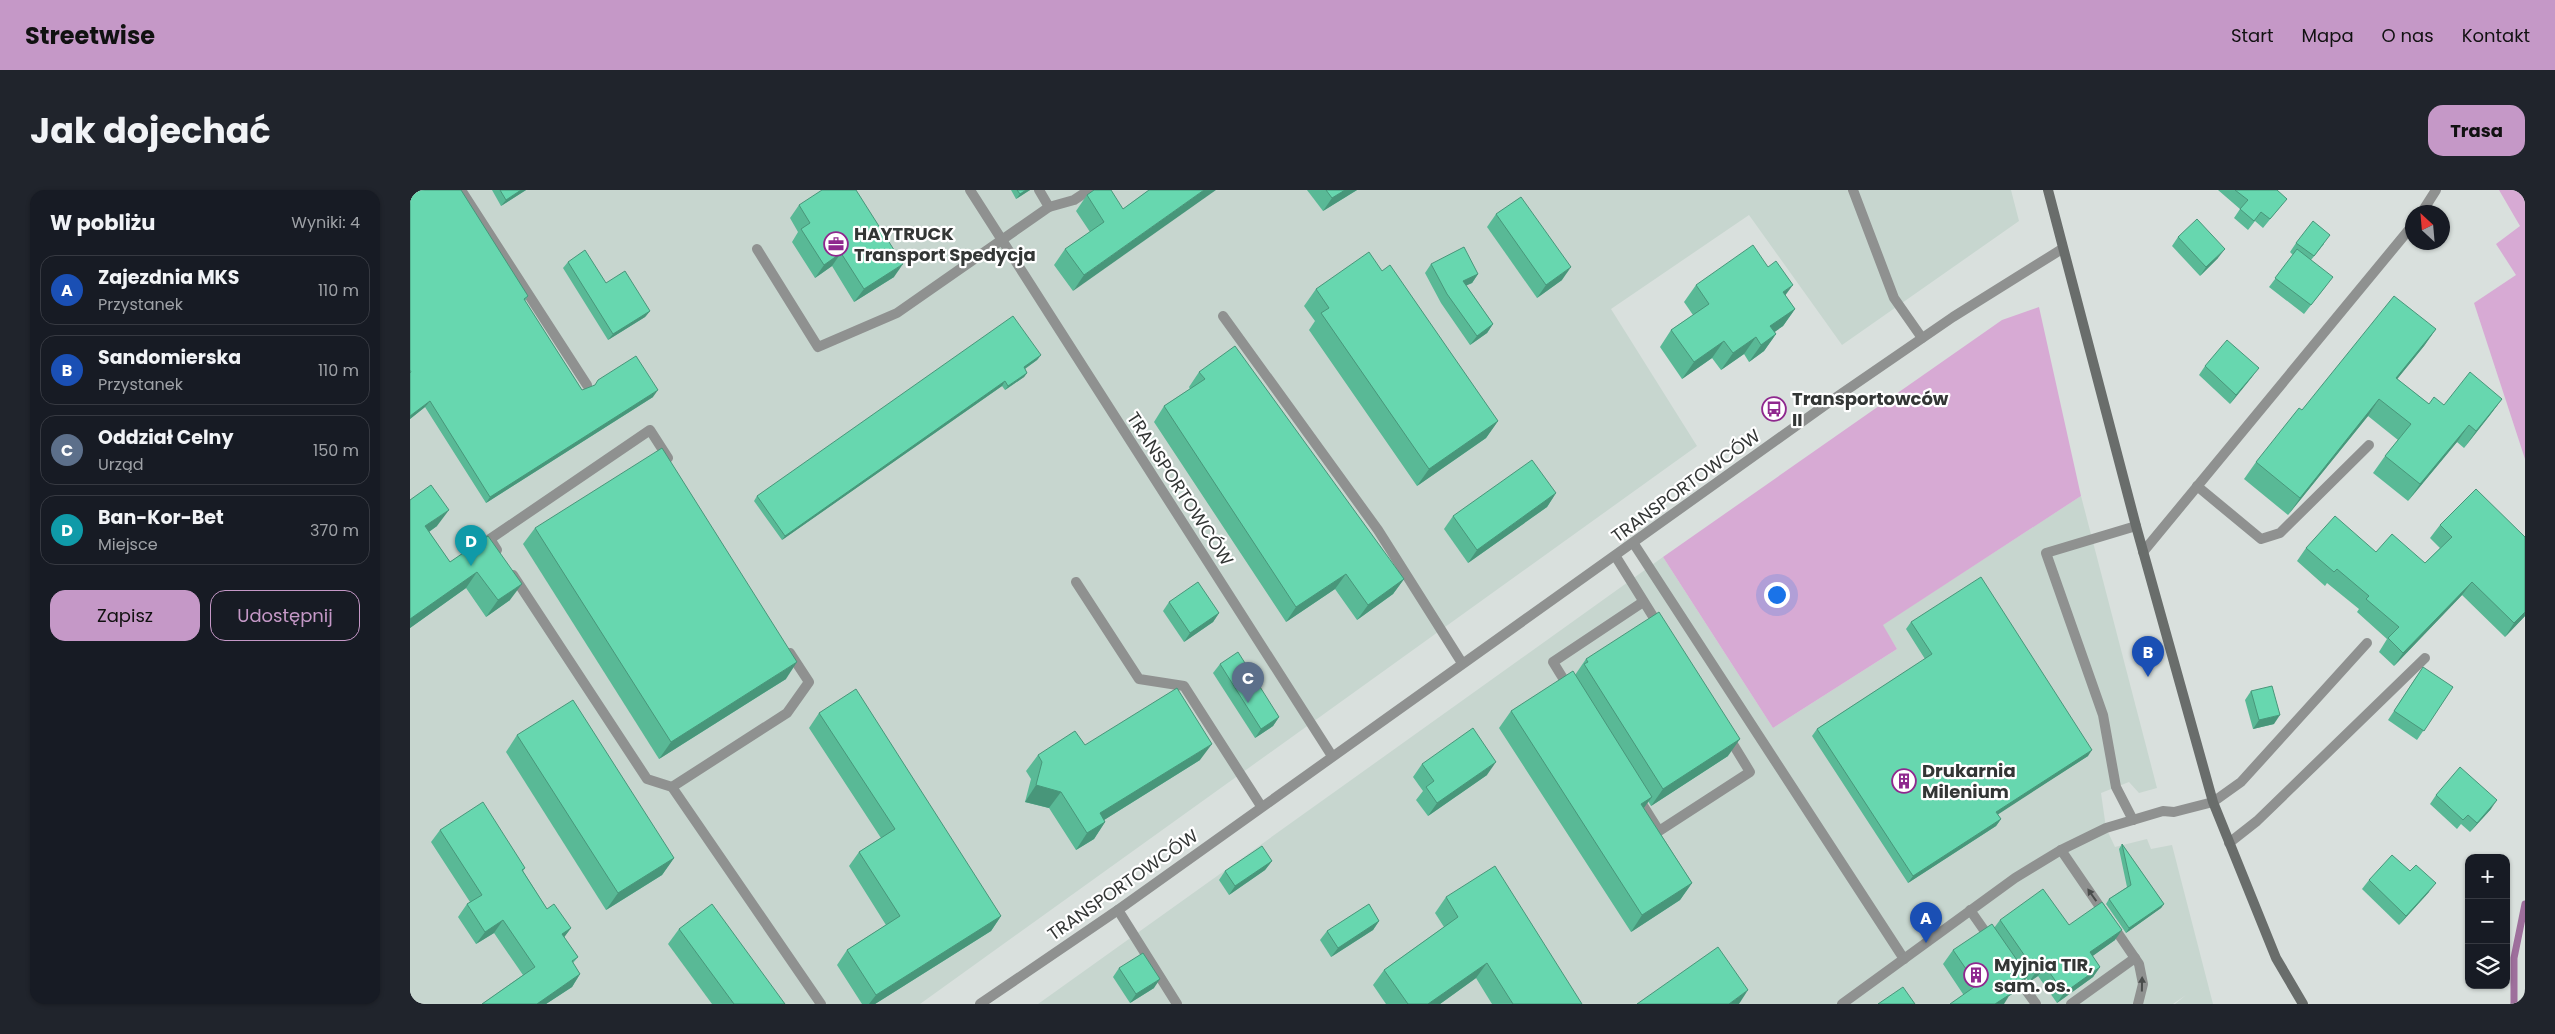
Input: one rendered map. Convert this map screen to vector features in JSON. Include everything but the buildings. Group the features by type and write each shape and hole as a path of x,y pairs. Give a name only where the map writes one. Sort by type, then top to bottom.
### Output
{"street":[{"path":"461,190 586,385"},
{"name":"TRANSPORTOWCÓW","path":"970,190 1332,756"},
{"path":"1039,190 1050,207"},
{"path":"757,249 818,347 897,313 1050,207 1074,200 1089,190"},
{"path":"1853,190 1894,298 1922,338"},
{"path":"2048,190 2143,552 2213,802 2276,958 2303,1004"},
{"path":"2426,205 2436,190"},
{"path":"2143,552 2405,234"},
{"name":"TRANSPORTOWCÓW","path":"980,1004 1118,910 1462,663 1616,557 1787,432 1922,338 2062,248"},
{"path":"1223,316 1378,530 1462,663"},
{"path":"676,472 650,430 490,539 647,779 672,787 821,1004"},
{"path":"2197,486 2262,539 2280,533 2369,445"},
{"path":"2133,820 2116,787 2103,715 2046,553 2136,526"},
{"path":"1634,544 1904,959"},
{"path":"1616,557 1664,634"},
{"path":"1076,582 1139,679 1184,686 1261,806"},
{"path":"1574,696 1553,662 1643,602"},
{"path":"672,787 787,713 809,682 782,640"},
{"path":"1842,1004 2015,878 2061,850 2106,828 2213,802 2241,782 2367,643"},
{"path":"2230,843 2257,821 2425,658"},
{"path":"1632,789 1658,831 1750,772 1720,724"},
{"path":"2061,850 2135,958 2142,973 2143,984 2138,1004"},
{"path":"1118,910 1177,1004"},
{"path":"1970,910 1998,950"},
{"path":"2071,1004 2135,958"},
{"path":"2008,965 2036,1004"}],"shaded area":[{"path":"410,190 2011,190 2019,221 1842,345 1749,215 1611,309 1697,446 920,1004 410,1004"},
{"path":"2499,190 2525,190 2525,459 2474,303 2516,275 2496,244 2520,226"},
{"path":"2039,307 2081,496 1883,625 1897,649 1773,728 1663,557 2002,320"},
{"path":"2081,496 2157,788 2139,793 2129,782 2101,793 2106,828 2115,847 2147,839 2151,849 2172,845 2213,1004 2175,1004 2186,995 2173,1004 1038,1004 1663,557 1773,728 1897,649 1882,625"}],"waterway":[{"path":"2514,1004 2514,958 2525,904"}],"place":[{"name":"HAYTRUCK Transport Spedycja","path":"836,244"},
{"name":"Transportowców II","path":"1774,409"},
{"name":"Ban-Kor-Bet","path":"471,566"},
{"name":"Sandomierska","path":"2148,677"},
{"name":"Oddział Celny","path":"1248,703"},
{"name":"Drukarnia Milenium","path":"1904,781"},
{"name":"Zajezdnia MKS","path":"1926,943"},
{"name":"Myjnia TIR, sam. os.","path":"1976,975"}]}
